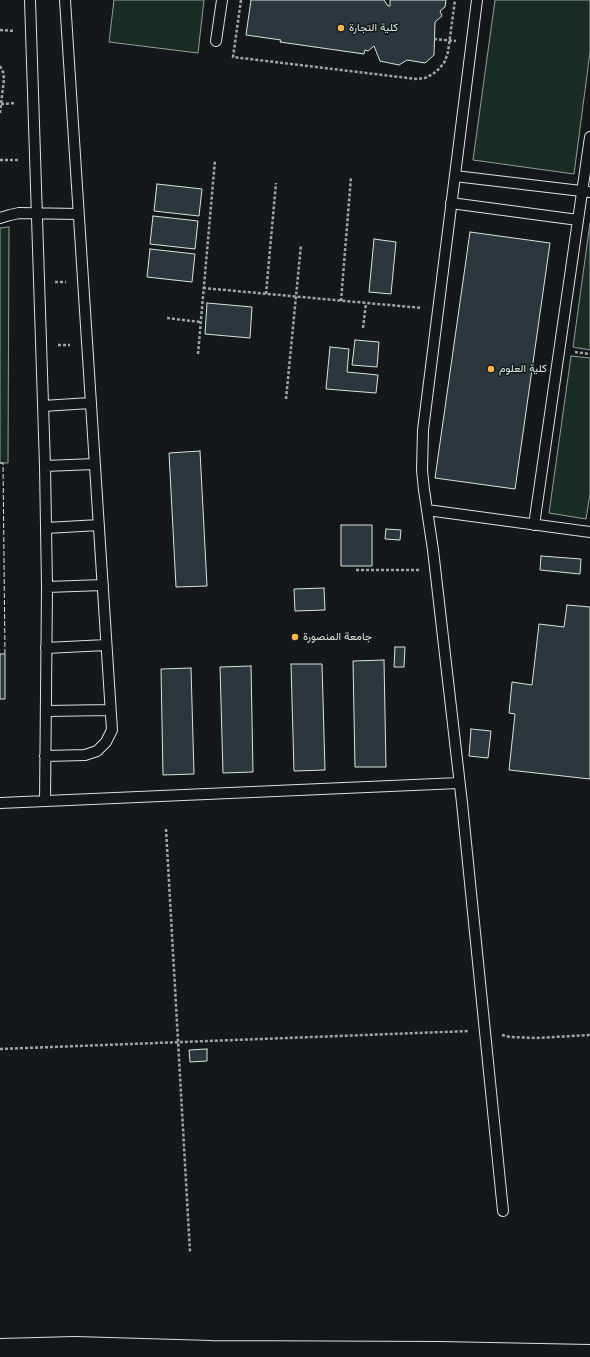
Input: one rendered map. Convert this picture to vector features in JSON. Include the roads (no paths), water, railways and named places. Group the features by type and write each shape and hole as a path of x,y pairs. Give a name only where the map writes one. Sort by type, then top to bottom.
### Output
{"main road":[{"path":"0,1350 75,1348 211,1352 432,1352 590,1356"}],"lane":[{"path":"30,0 45,466 45,801"},
{"path":"45,756 85,755 97,751 106,742 112,730 65,0"},
{"path":"216,41 222,0"},
{"path":"477,0 422,450 423,484 435,570 460,783 503,1211"},
{"path":"534,524 578,220 586,192 590,137"},
{"path":"455,176 586,192"},
{"path":"451,204 578,220"},
{"path":"0,218 19,213 78,214"},
{"path":"43,406 90,403"},
{"path":"45,466 94,464"},
{"path":"427,510 590,532"},
{"path":"46,528 99,525"},
{"path":"46,587 102,585"},
{"path":"46,648 106,645"},
{"path":"46,711 110,710"},
{"path":"0,803 460,783"}],"place":[{"name":"كلية التجارة","path":"341,28"},
{"name":"كلية العلوم","path":"491,369"},
{"name":"جامعة المنصورة","path":"295,637"}]}
